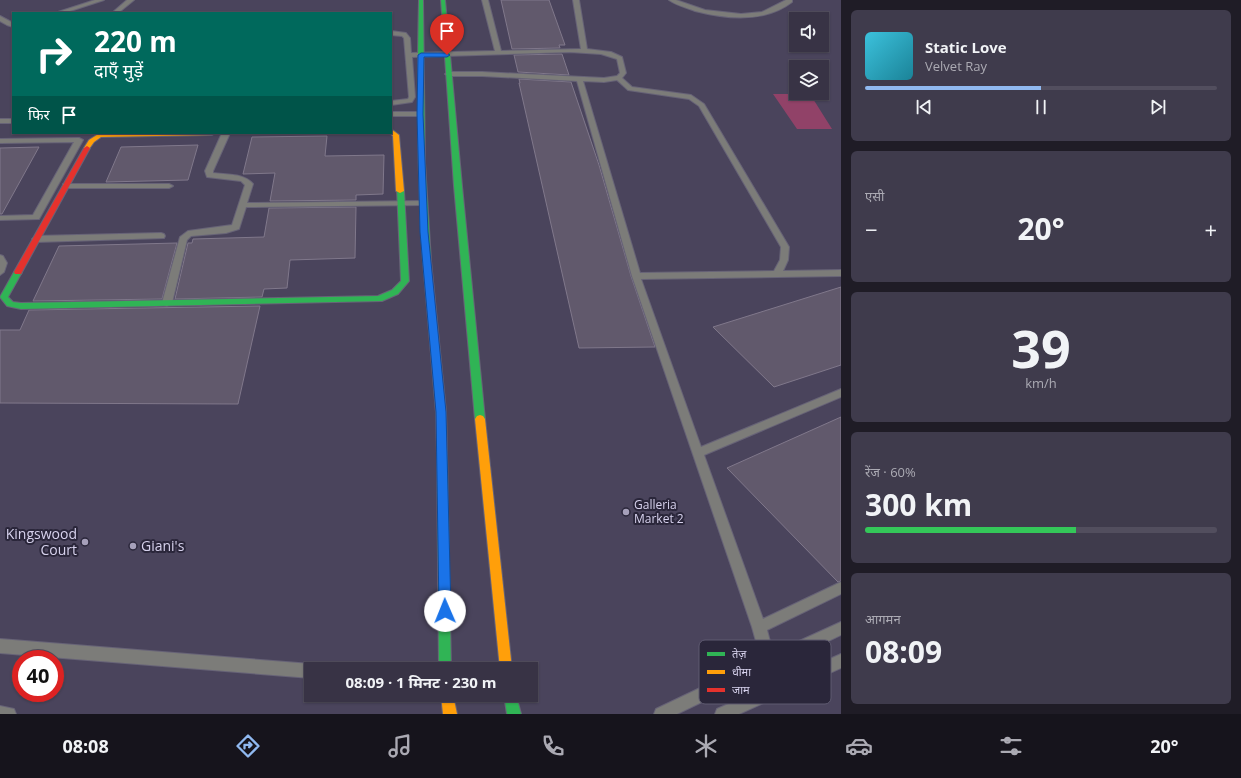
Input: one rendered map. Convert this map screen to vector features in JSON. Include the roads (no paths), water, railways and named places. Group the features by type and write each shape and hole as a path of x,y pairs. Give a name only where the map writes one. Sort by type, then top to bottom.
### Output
{"street":[{"path":"61,12 101,0"},
{"path":"116,12 131,0"},
{"path":"421,0 420,114 424,232 441,412 446,662"},
{"path":"443,0 448,74 474,363 505,662"},
{"path":"485,0 498,52"},
{"path":"576,0 584,42 584,50"},
{"path":"672,0 681,5 709,12 747,16 762,13 789,2 789,0"},
{"path":"0,18 12,25"},
{"path":"392,33 404,34 407,38 412,97 410,101 392,103"},
{"path":"408,55 584,50 612,54 620,58 623,73 619,78 604,80 482,74 448,74"},
{"path":"619,78 630,89 691,97 702,105 785,247 784,260 777,274"},
{"path":"580,80 636,276 763,640"},
{"path":"392,114 420,114"},
{"path":"0,121 12,121"},
{"path":"156,134 100,135 92,141 4,297 10,304 21,306 373,300 387,297 399,290 405,281 397,142 396,135 392,132"},
{"path":"167,303 183,239 188,234 226,230 236,227 249,184 243,179 210,175 208,170 226,134"},
{"path":"0,141 78,140 36,217 0,218"},
{"path":"66,186 169,186"},
{"path":"243,206 423,203"},
{"path":"36,239 161,236"},
{"path":"0,258 3,264 0,272"},
{"path":"636,276 841,273"},
{"path":"698,453 841,394"},
{"path":"759,627 841,588"},
{"path":"816,640 841,628"},
{"path":"0,646 304,670"},
{"path":"831,665 841,661"},
{"path":"661,714 699,696"},
{"path":"448,702 450,714"},
{"path":"511,702 514,714"},
{"path":"722,714 744,704"},
{"path":"0,713 9,714"}],"place":[{"name":"Galleria Market 2","path":"626,512"},
{"name":"Kingswood Court","path":"85,542"},
{"name":"Giani's","path":"133,546"}]}
